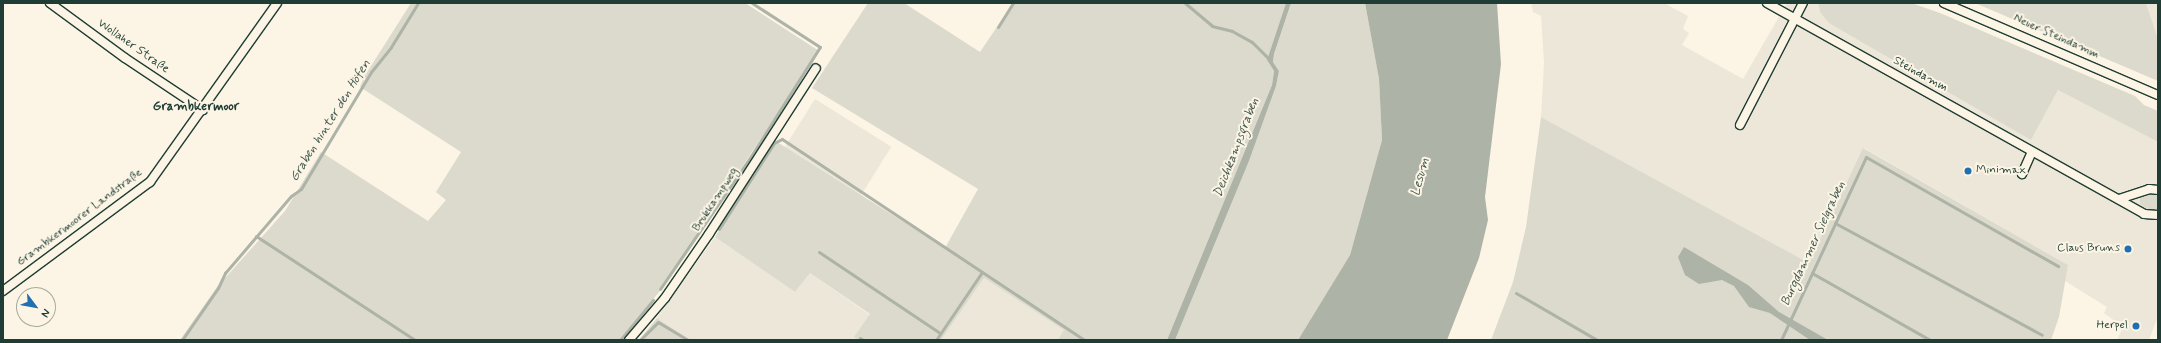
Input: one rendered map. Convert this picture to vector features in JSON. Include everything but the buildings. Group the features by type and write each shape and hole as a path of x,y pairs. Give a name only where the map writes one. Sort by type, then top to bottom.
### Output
{"street":[{"name":"Wollaher Straße","path":"50,3 125,58 203,110"},
{"name":"Grambkermoorer Landstraße","path":"3,291 150,182 203,110 277,3"},
{"name":"Steindamm","path":"1767,3 2149,216 2158,215"},
{"path":"1740,125 1803,3"},
{"name":"Neuer Steindamm","path":"1944,3 2158,95"},
{"name":"Brokkampweg","path":"629,340 664,298 709,234 816,68"},
{"path":"2022,174 2032,152"},
{"path":"2119,199 2149,189 2158,190"}],"shaded area":[{"path":"411,3 745,3 819,51 659,292 619,340 180,340 217,287 285,211 321,152 428,221 446,200 436,192 461,152 360,87 364,77"},
{"path":"868,3 904,3 980,52 1013,3 1286,3 1267,60 1274,71 1272,85 1167,340 1058,340 1064,330 984,278 941,340 859,340 854,337 870,314 810,273 795,292 715,237 774,140 945,248 978,189 812,88"},
{"path":"1291,3 1365,3 1379,79 1382,140 1350,255 1298,340 1175,340 1249,161 1276,86 1279,71 1273,62 1274,54"},
{"path":"1531,3 1664,3 1688,16 1683,29 1689,33 1682,45 1743,79 1787,3 1818,3 1820,12 2031,140 2058,90 2158,142 2158,316 2149,340 2117,340 2123,327 2104,313 2107,307 2065,281 2068,265 1864,148 1809,263 1541,117 1544,63 1541,16 1533,12"},
{"path":"1818,3 1911,3 1940,13 2135,96 2144,105 2158,111 2158,142 2058,90 2031,140 1829,23 1820,12"},
{"path":"1975,3 2146,3 2158,39 2158,81"},
{"path":"2146,3 2158,3 2158,39"},
{"path":"815,99 891,147 861,195 785,147"},
{"path":"1541,117 1809,263 1863,148 2068,265 2059,317 2051,340 1491,340 1513,282 1526,227"},
{"path":"2154,194 2158,196 2157,210 2151,211 2140,204 2140,198"},
{"path":"715,237 795,292 810,273 870,315 855,337 859,340 690,340 657,318"},
{"path":"984,278 1065,330 1058,340 941,340"},
{"path":"657,318 690,340 639,340"}],"water":[{"path":"1286,3 1291,3 1274,54 1273,62 1279,71 1276,86 1249,161 1175,340 1167,340 1272,85 1274,71 1267,60"},
{"name":"Lesum","path":"1365,3 1497,3 1501,64 1485,197 1488,220 1479,258 1447,340 1298,340 1350,255 1382,140 1379,79"},
{"path":"1684,247 1748,285 1779,312 1828,340 1810,340 1770,313 1749,307 1734,286 1722,280 1699,284 1685,275 1678,257"}],"waterway":[{"name":"Graben hinter den Höfen","path":"182,340 218,288 225,273 291,196 301,189 371,72 391,47 418,3"},
{"path":"660,289 751,156 820,47 752,3"},
{"name":"Deichkampsgraben","path":"998,27 1013,3"},
{"name":"Deichkampsgraben","path":"1185,3 1212,26 1232,31 1252,42 1270,60"},
{"path":"719,229 774,143 782,139 1085,340"},
{"name":"Burgdammer Sielgraben","path":"1781,340 1866,157 2058,266"},
{"name":"Burgdammer Sielgraben","path":"1835,223 2042,335"},
{"path":"256,236 415,340"},
{"path":"819,252 940,333"},
{"path":"936,340 982,272"},
{"name":"Burgdammer Sielgraben","path":"1812,273 1930,340"},
{"path":"1516,293 1597,340"},
{"path":"620,340 653,300"},
{"path":"640,340 658,322 688,340"}],"place":[{"name":"Minimax","path":"1968,171"},
{"name":"Claus Bruns","path":"2128,249"},
{"name":"Herpel","path":"2136,326"}],"district":[{"name":"Grambkermoor","path":"196,107"}]}
